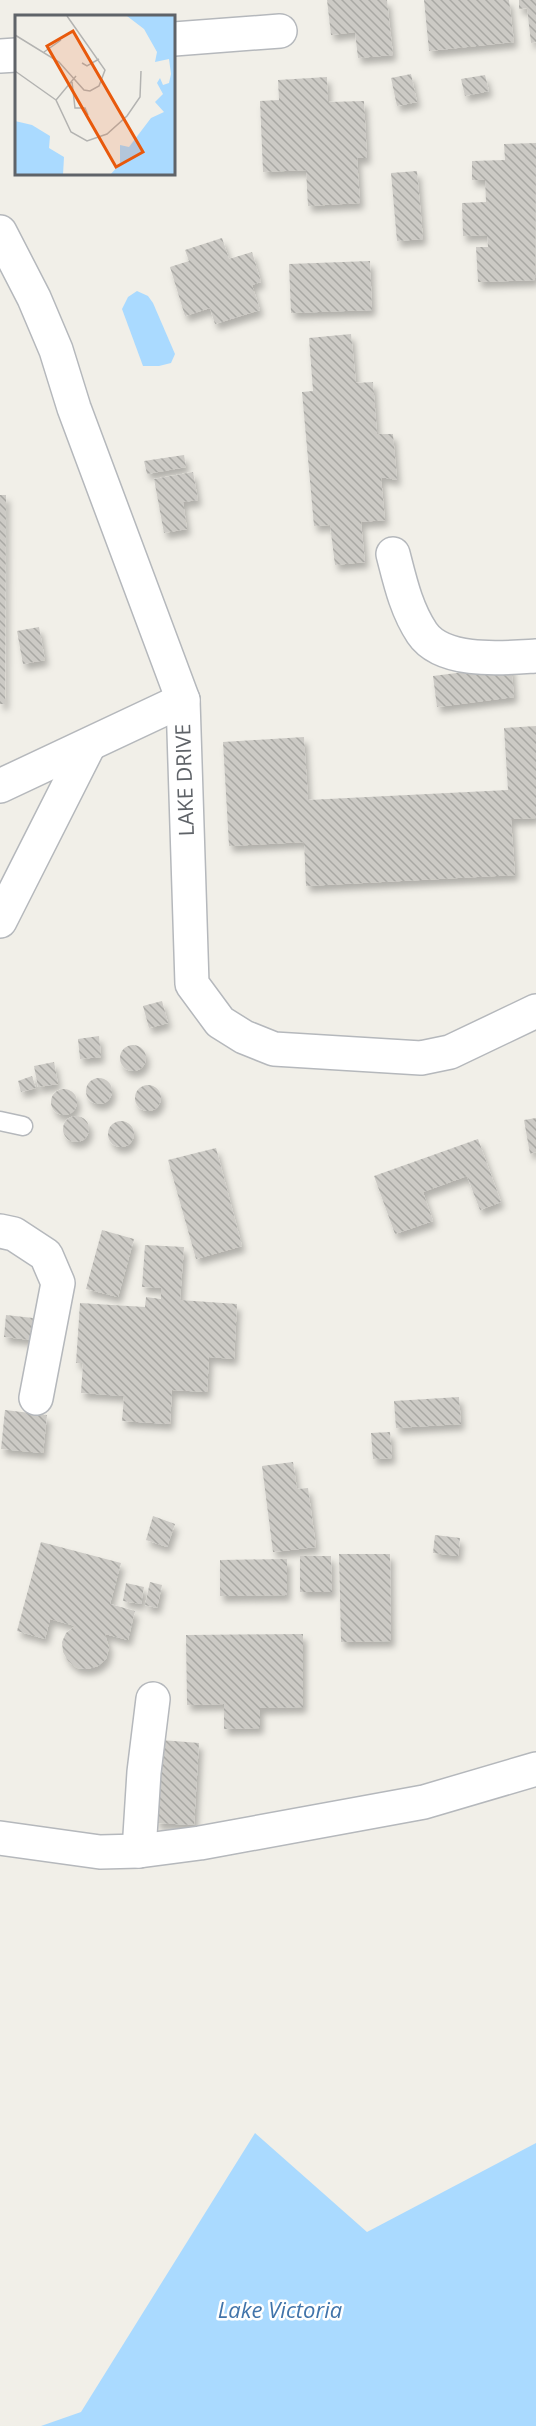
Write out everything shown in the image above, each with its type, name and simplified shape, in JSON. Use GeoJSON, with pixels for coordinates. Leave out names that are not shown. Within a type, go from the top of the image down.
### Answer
{"type":"FeatureCollection","features":[{"type":"Feature","properties":{"kind":"street"},"geometry":{"type":"LineString","coordinates":[[176,39],[280,31]]}},
{"type":"Feature","properties":{"kind":"street"},"geometry":{"type":"LineString","coordinates":[[0,57],[15,55]]}},
{"type":"Feature","properties":{"kind":"street","name":"LAKE DRIVE"},"geometry":{"type":"LineString","coordinates":[[0,232],[34,298],[56,350],[74,408],[183,700],[192,984],[220,1022],[244,1037],[274,1049],[421,1058],[450,1052],[536,1011]]}},
{"type":"Feature","properties":{"kind":"street"},"geometry":{"type":"LineString","coordinates":[[393,554],[410,611],[423,635],[442,650],[490,658],[536,656]]}},
{"type":"Feature","properties":{"kind":"street"},"geometry":{"type":"LineString","coordinates":[[0,786],[90,746],[183,700]]}},
{"type":"Feature","properties":{"kind":"street"},"geometry":{"type":"LineString","coordinates":[[0,921],[90,746]]}},
{"type":"Feature","properties":{"kind":"street"},"geometry":{"type":"LineString","coordinates":[[0,1231],[14,1234],[46,1255],[58,1282],[36,1398]]}},
{"type":"Feature","properties":{"kind":"street"},"geometry":{"type":"LineString","coordinates":[[139,1851],[144,1772],[153,1699]]}},
{"type":"Feature","properties":{"kind":"street"},"geometry":{"type":"LineString","coordinates":[[0,1839],[100,1852],[139,1851],[200,1843],[424,1802],[536,1769]]}},
{"type":"Feature","properties":{"kind":"lane"},"geometry":{"type":"LineString","coordinates":[[0,1121],[23,1126]]}},
{"type":"Feature","properties":{"kind":"water"},"geometry":{"type":"Polygon","coordinates":[[[137,291],[148,296],[153,303],[175,354],[171,363],[143,366],[122,309],[128,297],[137,291]]]}},
{"type":"Feature","properties":{"kind":"water","name":"Lake Victoria"},"geometry":{"type":"Polygon","coordinates":[[[255,2133],[367,2232],[536,2143],[536,2426],[41,2426],[81,2412],[255,2133]]]}},
{"type":"Feature","properties":{"kind":"building"},"geometry":{"type":"Polygon","coordinates":[[[327,0],[387,0],[393,55],[358,58],[355,32],[331,35],[327,0]]]}},
{"type":"Feature","properties":{"kind":"building"},"geometry":{"type":"Polygon","coordinates":[[[424,0],[509,0],[514,42],[429,51],[424,0]]]}},
{"type":"Feature","properties":{"kind":"building"},"geometry":{"type":"Polygon","coordinates":[[[519,0],[536,0],[536,42],[531,43],[527,8],[519,9],[519,0]]]}},
{"type":"Feature","properties":{"kind":"building"},"geometry":{"type":"Polygon","coordinates":[[[411,74],[417,102],[397,106],[391,78],[411,74]]]}},
{"type":"Feature","properties":{"kind":"building"},"geometry":{"type":"Polygon","coordinates":[[[485,75],[489,91],[465,96],[461,79],[485,75]]]}},
{"type":"Feature","properties":{"kind":"building"},"geometry":{"type":"Polygon","coordinates":[[[327,77],[328,102],[364,101],[367,158],[357,158],[360,203],[308,206],[306,170],[263,172],[260,101],[279,100],[278,80],[327,77]]]}},
{"type":"Feature","properties":{"kind":"building"},"geometry":{"type":"Polygon","coordinates":[[[536,143],[535,280],[478,282],[476,247],[488,247],[487,235],[463,236],[462,203],[486,202],[485,180],[472,180],[472,161],[505,160],[504,144],[536,143]]]}},
{"type":"Feature","properties":{"kind":"building"},"geometry":{"type":"Polygon","coordinates":[[[417,171],[423,239],[397,241],[391,173],[417,171]]]}},
{"type":"Feature","properties":{"kind":"building"},"geometry":{"type":"Polygon","coordinates":[[[222,238],[229,259],[252,252],[261,282],[252,285],[260,310],[215,324],[210,308],[185,316],[170,267],[189,261],[185,250],[222,238]]]}},
{"type":"Feature","properties":{"kind":"building"},"geometry":{"type":"Polygon","coordinates":[[[370,261],[372,310],[291,313],[289,264],[370,261]]]}},
{"type":"Feature","properties":{"kind":"building"},"geometry":{"type":"Polygon","coordinates":[[[351,334],[356,383],[373,382],[377,434],[393,434],[397,480],[381,477],[385,520],[361,522],[365,562],[335,565],[330,525],[314,526],[302,392],[313,391],[309,338],[351,334]]]}},
{"type":"Feature","properties":{"kind":"building"},"geometry":{"type":"Polygon","coordinates":[[[184,455],[186,467],[147,474],[144,461],[184,455]]]}},
{"type":"Feature","properties":{"kind":"building"},"geometry":{"type":"Polygon","coordinates":[[[193,472],[198,500],[183,502],[187,529],[164,533],[154,479],[193,472]]]}},
{"type":"Feature","properties":{"kind":"building"},"geometry":{"type":"Polygon","coordinates":[[[0,495],[6,495],[5,704],[0,704],[0,495]]]}},
{"type":"Feature","properties":{"kind":"building"},"geometry":{"type":"Polygon","coordinates":[[[39,627],[45,660],[23,664],[17,631],[39,627]]]}},
{"type":"Feature","properties":{"kind":"building"},"geometry":{"type":"Polygon","coordinates":[[[511,666],[514,697],[437,707],[433,676],[511,666]]]}},
{"type":"Feature","properties":{"kind":"building"},"geometry":{"type":"Polygon","coordinates":[[[536,726],[536,818],[511,819],[515,875],[306,886],[304,842],[229,846],[223,742],[304,737],[308,800],[508,790],[504,728],[536,726]]]}},
{"type":"Feature","properties":{"kind":"building"},"geometry":{"type":"Polygon","coordinates":[[[162,1001],[168,1023],[149,1028],[143,1006],[162,1001]]]}},
{"type":"Feature","properties":{"kind":"building"},"geometry":{"type":"Polygon","coordinates":[[[99,1036],[101,1057],[80,1059],[78,1039],[99,1036]]]}},
{"type":"Feature","properties":{"kind":"building"},"geometry":{"type":"Polygon","coordinates":[[[133,1045],[142,1049],[146,1058],[142,1067],[133,1071],[124,1067],[120,1058],[124,1049],[133,1045]]]}},
{"type":"Feature","properties":{"kind":"building"},"geometry":{"type":"Polygon","coordinates":[[[54,1062],[58,1084],[38,1087],[34,1066],[54,1062]]]}},
{"type":"Feature","properties":{"kind":"building"},"geometry":{"type":"Polygon","coordinates":[[[32,1076],[36,1088],[21,1092],[18,1081],[32,1076]]]}},
{"type":"Feature","properties":{"kind":"building"},"geometry":{"type":"Polygon","coordinates":[[[99,1078],[108,1082],[112,1091],[108,1100],[99,1104],[90,1100],[86,1091],[90,1082],[99,1078]]]}},
{"type":"Feature","properties":{"kind":"building"},"geometry":{"type":"Polygon","coordinates":[[[148,1085],[157,1089],[161,1098],[157,1107],[148,1111],[139,1107],[135,1098],[139,1089],[148,1085]]]}},
{"type":"Feature","properties":{"kind":"building"},"geometry":{"type":"Polygon","coordinates":[[[64,1089],[73,1093],[77,1102],[73,1111],[64,1115],[55,1111],[51,1102],[55,1093],[64,1089]]]}},
{"type":"Feature","properties":{"kind":"building"},"geometry":{"type":"Polygon","coordinates":[[[76,1116],[85,1120],[89,1129],[85,1138],[76,1142],[67,1138],[63,1129],[67,1120],[76,1116]]]}},
{"type":"Feature","properties":{"kind":"building"},"geometry":{"type":"Polygon","coordinates":[[[536,1118],[536,1152],[530,1154],[524,1120],[536,1118]]]}},
{"type":"Feature","properties":{"kind":"building"},"geometry":{"type":"Polygon","coordinates":[[[121,1121],[130,1125],[134,1134],[130,1143],[121,1147],[112,1143],[108,1134],[112,1125],[121,1121]]]}},
{"type":"Feature","properties":{"kind":"building"},"geometry":{"type":"Polygon","coordinates":[[[478,1139],[501,1202],[480,1210],[467,1176],[423,1192],[433,1221],[395,1234],[374,1176],[478,1139]]]}},
{"type":"Feature","properties":{"kind":"building"},"geometry":{"type":"Polygon","coordinates":[[[216,1148],[242,1246],[196,1259],[168,1160],[216,1148]]]}},
{"type":"Feature","properties":{"kind":"building"},"geometry":{"type":"Polygon","coordinates":[[[102,1230],[134,1239],[118,1297],[86,1289],[102,1230]]]}},
{"type":"Feature","properties":{"kind":"building"},"geometry":{"type":"Polygon","coordinates":[[[145,1245],[184,1247],[180,1300],[237,1304],[234,1359],[209,1357],[207,1392],[172,1390],[170,1424],[122,1421],[124,1396],[81,1393],[83,1363],[76,1363],[80,1303],[145,1307],[146,1297],[161,1299],[161,1288],[142,1287],[145,1245]]]}},
{"type":"Feature","properties":{"kind":"building"},"geometry":{"type":"Polygon","coordinates":[[[6,1315],[33,1318],[31,1340],[4,1337],[6,1315]]]}},
{"type":"Feature","properties":{"kind":"building"},"geometry":{"type":"Polygon","coordinates":[[[459,1397],[461,1424],[396,1428],[394,1401],[459,1397]]]}},
{"type":"Feature","properties":{"kind":"building"},"geometry":{"type":"Polygon","coordinates":[[[5,1410],[47,1415],[43,1453],[1,1449],[5,1410]]]}},
{"type":"Feature","properties":{"kind":"building"},"geometry":{"type":"Polygon","coordinates":[[[390,1432],[392,1458],[373,1459],[371,1433],[390,1432]]]}},
{"type":"Feature","properties":{"kind":"building"},"geometry":{"type":"Polygon","coordinates":[[[293,1462],[297,1489],[308,1488],[316,1547],[273,1552],[262,1466],[293,1462]]]}},
{"type":"Feature","properties":{"kind":"building"},"geometry":{"type":"Polygon","coordinates":[[[153,1516],[175,1524],[167,1547],[146,1540],[153,1516]]]}},
{"type":"Feature","properties":{"kind":"building"},"geometry":{"type":"Polygon","coordinates":[[[435,1535],[460,1538],[458,1556],[433,1553],[435,1535]]]}},
{"type":"Feature","properties":{"kind":"building"},"geometry":{"type":"Polygon","coordinates":[[[41,1542],[121,1563],[110,1604],[135,1611],[128,1640],[105,1634],[109,1648],[106,1659],[98,1666],[88,1669],[77,1668],[68,1661],[63,1652],[62,1642],[66,1633],[75,1626],[50,1619],[45,1639],[17,1631],[41,1542]]]}},
{"type":"Feature","properties":{"kind":"building"},"geometry":{"type":"Polygon","coordinates":[[[339,1554],[390,1554],[391,1641],[341,1642],[339,1554]]]}},
{"type":"Feature","properties":{"kind":"building"},"geometry":{"type":"Polygon","coordinates":[[[300,1556],[331,1556],[332,1592],[300,1592],[300,1556]]]}},
{"type":"Feature","properties":{"kind":"building"},"geometry":{"type":"Polygon","coordinates":[[[287,1559],[287,1595],[220,1596],[220,1560],[287,1559]]]}},
{"type":"Feature","properties":{"kind":"building"},"geometry":{"type":"Polygon","coordinates":[[[150,1582],[162,1585],[157,1608],[145,1605],[150,1582]]]}},
{"type":"Feature","properties":{"kind":"building"},"geometry":{"type":"Polygon","coordinates":[[[126,1583],[144,1587],[141,1604],[123,1601],[126,1583]]]}},
{"type":"Feature","properties":{"kind":"building"},"geometry":{"type":"Polygon","coordinates":[[[303,1634],[303,1707],[260,1708],[260,1728],[224,1729],[224,1704],[187,1705],[186,1635],[303,1634]]]}},
{"type":"Feature","properties":{"kind":"building"},"geometry":{"type":"Polygon","coordinates":[[[161,1740],[199,1743],[194,1825],[156,1823],[161,1740]]]}}]}
